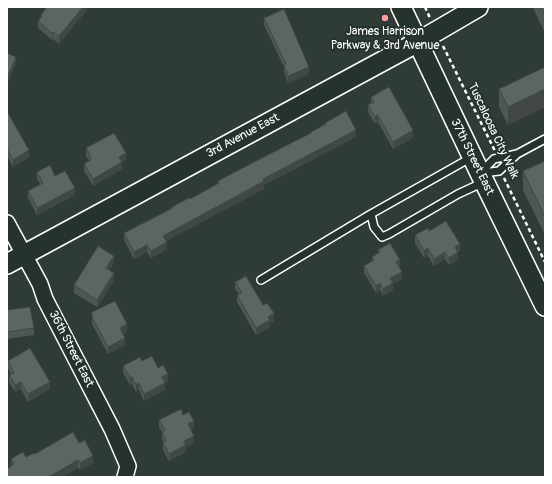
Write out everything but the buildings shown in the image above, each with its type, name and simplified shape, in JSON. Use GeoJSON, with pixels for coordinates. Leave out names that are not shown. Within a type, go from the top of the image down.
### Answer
{"type":"FeatureCollection","features":[{"type":"Feature","properties":{"kind":"street","name":"37th Street East"},"geometry":{"type":"LineString","coordinates":[[401,7],[545,306]]}},
{"type":"Feature","properties":{"kind":"street","name":"3rd Avenue East"},"geometry":{"type":"LineString","coordinates":[[7,264],[418,42],[478,7]]}},
{"type":"Feature","properties":{"kind":"street","name":"36th Street East"},"geometry":{"type":"LineString","coordinates":[[7,223],[40,284],[45,299],[112,428],[128,466],[125,477]]}},
{"type":"Feature","properties":{"kind":"lane"},"geometry":{"type":"LineString","coordinates":[[371,214],[374,227],[382,237],[458,194],[479,171],[494,159],[517,154],[545,139]]}},
{"type":"Feature","properties":{"kind":"lane"},"geometry":{"type":"LineString","coordinates":[[261,280],[371,214],[479,171],[499,171],[517,154]]}},
{"type":"Feature","properties":{"kind":"path","name":"Tuscaloosa City Walk"},"geometry":{"type":"LineString","coordinates":[[424,7],[498,158]]}},
{"type":"Feature","properties":{"kind":"path","name":"Tuscaloosa City Walk"},"geometry":{"type":"LineString","coordinates":[[501,170],[545,262]]}},
{"type":"Feature","properties":{"kind":"place","name":"James Harrison Parkway & 3rd Avenue"},"geometry":{"type":"Point","coordinates":[385,18]}}]}
